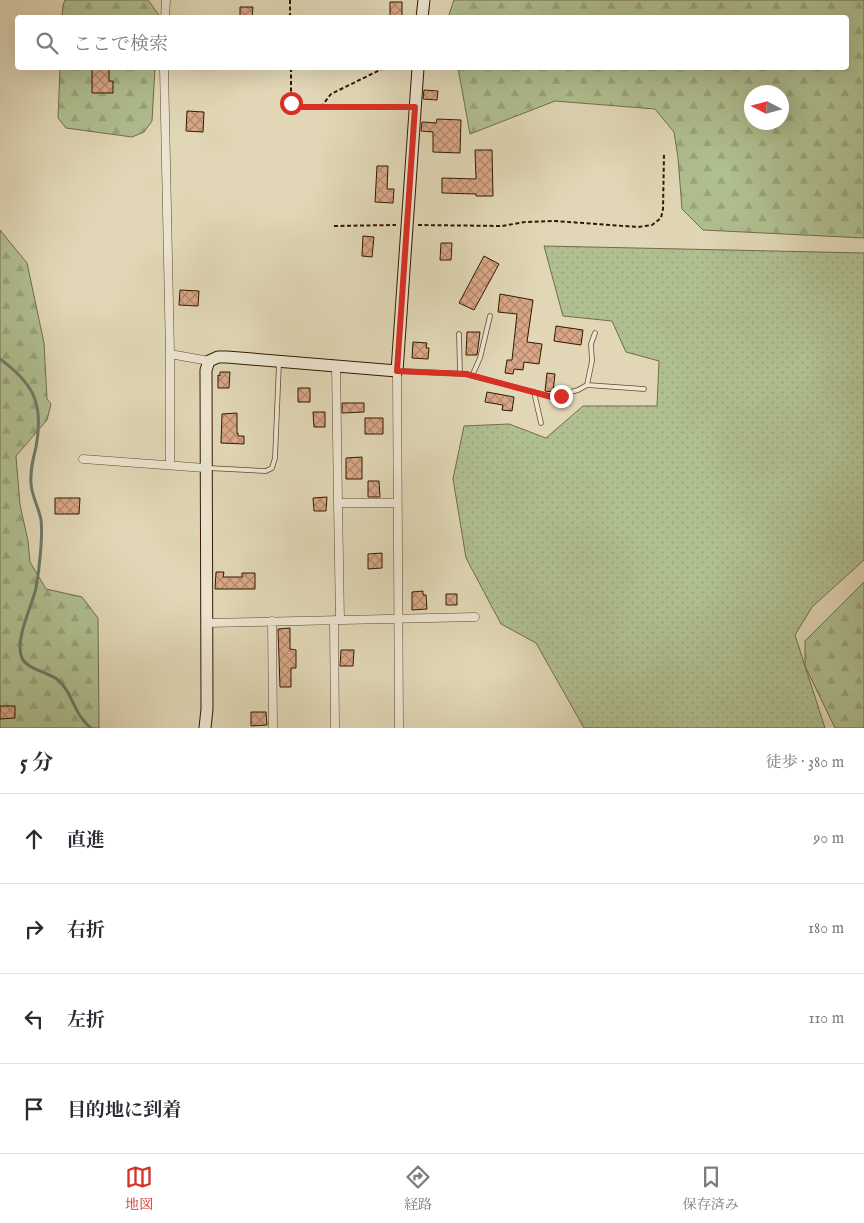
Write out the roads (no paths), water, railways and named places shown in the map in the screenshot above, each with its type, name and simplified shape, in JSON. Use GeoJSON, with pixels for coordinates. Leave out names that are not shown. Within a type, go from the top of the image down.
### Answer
{"type":"FeatureCollection","features":[{"type":"Feature","properties":{"kind":"street"},"geometry":{"type":"LineString","coordinates":[[165,15],[166,0]]}},
{"type":"Feature","properties":{"kind":"street"},"geometry":{"type":"LineString","coordinates":[[422,15],[424,0]]}},
{"type":"Feature","properties":{"kind":"street"},"geometry":{"type":"LineString","coordinates":[[164,70],[170,354],[170,465]]}},
{"type":"Feature","properties":{"kind":"street"},"geometry":{"type":"LineString","coordinates":[[399,728],[397,371],[418,70]]}},
{"type":"Feature","properties":{"kind":"street"},"geometry":{"type":"LineString","coordinates":[[170,354],[209,361],[218,357],[227,357],[397,371]]}},
{"type":"Feature","properties":{"kind":"street"},"geometry":{"type":"LineString","coordinates":[[205,728],[207,709],[206,370],[209,361]]}},
{"type":"Feature","properties":{"kind":"street"},"geometry":{"type":"LineString","coordinates":[[335,728],[338,503],[336,365]]}},
{"type":"Feature","properties":{"kind":"street"},"geometry":{"type":"LineString","coordinates":[[83,459],[205,468]]}},
{"type":"Feature","properties":{"kind":"street"},"geometry":{"type":"LineString","coordinates":[[338,503],[397,503]]}},
{"type":"Feature","properties":{"kind":"street"},"geometry":{"type":"LineString","coordinates":[[207,622],[475,617]]}},
{"type":"Feature","properties":{"kind":"street"},"geometry":{"type":"LineString","coordinates":[[272,621],[273,728]]}},
{"type":"Feature","properties":{"kind":"lane"},"geometry":{"type":"LineString","coordinates":[[472,376],[480,358],[490,316]]}},
{"type":"Feature","properties":{"kind":"lane"},"geometry":{"type":"LineString","coordinates":[[587,385],[592,360],[591,344],[595,333]]}},
{"type":"Feature","properties":{"kind":"lane"},"geometry":{"type":"LineString","coordinates":[[460,334],[460,374]]}},
{"type":"Feature","properties":{"kind":"lane"},"geometry":{"type":"LineString","coordinates":[[205,468],[266,471],[272,468],[275,458],[279,361]]}},
{"type":"Feature","properties":{"kind":"lane"},"geometry":{"type":"LineString","coordinates":[[397,371],[472,376],[552,397],[578,390],[587,385],[644,389]]}},
{"type":"Feature","properties":{"kind":"lane"},"geometry":{"type":"LineString","coordinates":[[534,392],[541,423]]}},
{"type":"Feature","properties":{"kind":"waterway"},"geometry":{"type":"LineString","coordinates":[[0,359],[12,368],[28,386],[34,396],[39,419],[31,479],[41,520],[40,554],[36,588],[24,623],[20,651],[22,658],[28,665],[57,679],[62,684],[80,716],[91,728]]}}]}
